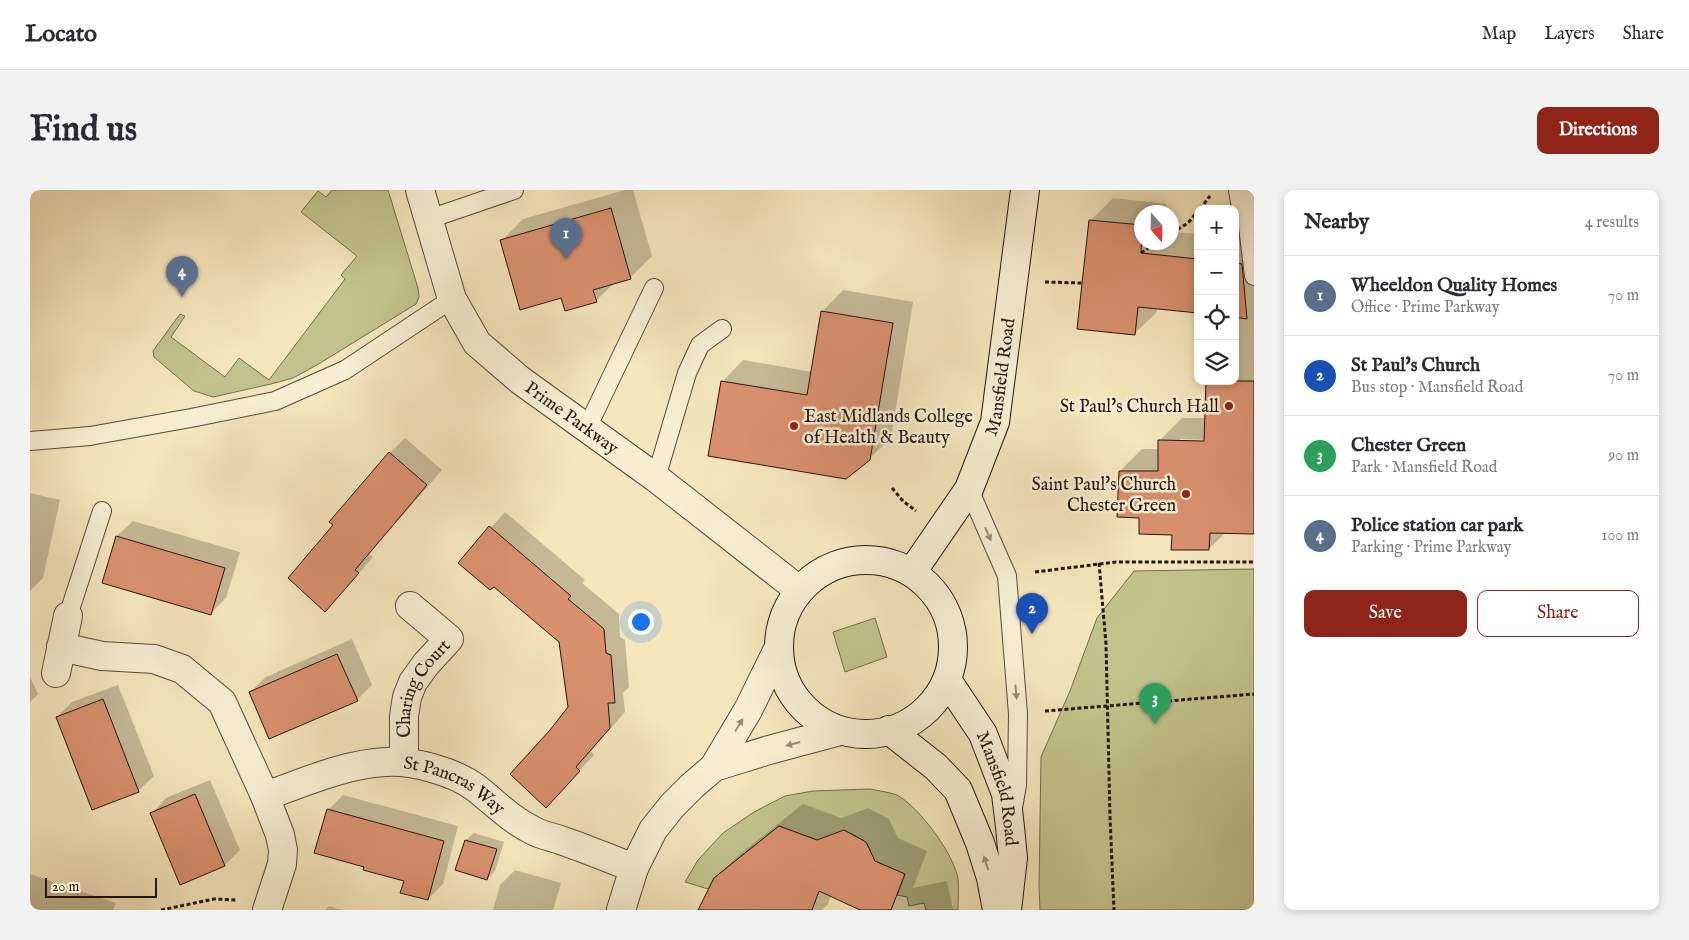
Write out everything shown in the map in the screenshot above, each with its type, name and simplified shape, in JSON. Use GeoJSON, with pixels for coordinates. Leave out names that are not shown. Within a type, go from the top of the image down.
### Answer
{"type":"FeatureCollection","features":[{"type":"Feature","properties":{"kind":"street","name":"Prime Parkway"},"geometry":{"type":"LineString","coordinates":[[420,190],[452,299],[477,344],[520,380],[656,478],[799,590]]}},
{"type":"Feature","properties":{"kind":"street","name":"Mansfield Road"},"geometry":{"type":"LineString","coordinates":[[912,572],[968,489],[995,422],[1025,190]]}},
{"type":"Feature","properties":{"kind":"street"},"geometry":{"type":"LineString","coordinates":[[621,910],[634,868],[653,830],[672,806],[714,767],[748,710],[778,649],[784,615],[799,590],[821,572],[842,563],[874,560],[912,572],[926,583],[940,599],[951,623],[954,653],[947,680],[926,712],[889,730],[866,732],[840,731],[714,767]]}},
{"type":"Feature","properties":{"kind":"street","name":"Charing Court"},"geometry":{"type":"LineString","coordinates":[[404,762],[404,716],[407,697],[413,682],[449,639],[410,606]]}},
{"type":"Feature","properties":{"kind":"street"},"geometry":{"type":"LineString","coordinates":[[56,673],[68,616]]}},
{"type":"Feature","properties":{"kind":"street"},"geometry":{"type":"LineString","coordinates":[[61,646],[102,656],[154,659],[182,670],[222,702],[265,796],[280,835],[283,850],[282,864],[268,906]]}},
{"type":"Feature","properties":{"kind":"street"},"geometry":{"type":"LineString","coordinates":[[778,649],[780,667],[798,704],[815,719],[840,731]]}},
{"type":"Feature","properties":{"kind":"street","name":"Mansfield Road"},"geometry":{"type":"LineString","coordinates":[[947,680],[983,734],[1006,794],[1012,858],[1007,910]]}},
{"type":"Feature","properties":{"kind":"street","name":"Mansfield Road"},"geometry":{"type":"LineString","coordinates":[[889,730],[936,767],[958,790],[980,843],[991,878],[997,910]]}},
{"type":"Feature","properties":{"kind":"street","name":"St Pancras Way"},"geometry":{"type":"LineString","coordinates":[[265,796],[360,765],[404,762],[461,779],[475,787],[515,821],[535,832],[634,868]]}},
{"type":"Feature","properties":{"kind":"lane"},"geometry":{"type":"LineString","coordinates":[[429,219],[514,190]]}},
{"type":"Feature","properties":{"kind":"lane"},"geometry":{"type":"LineString","coordinates":[[1244,196],[1254,276]]}},
{"type":"Feature","properties":{"kind":"lane"},"geometry":{"type":"LineString","coordinates":[[587,428],[654,288]]}},
{"type":"Feature","properties":{"kind":"lane"},"geometry":{"type":"LineString","coordinates":[[30,441],[90,436],[275,401],[345,370],[452,299]]}},
{"type":"Feature","properties":{"kind":"lane"},"geometry":{"type":"LineString","coordinates":[[656,478],[687,373],[700,345],[722,329]]}},
{"type":"Feature","properties":{"kind":"lane"},"geometry":{"type":"LineString","coordinates":[[968,489],[1007,576],[1018,714],[1017,785],[1010,827]]}},
{"type":"Feature","properties":{"kind":"lane"},"geometry":{"type":"LineString","coordinates":[[68,616],[102,510]]}},
{"type":"Feature","properties":{"kind":"path"},"geometry":{"type":"LineString","coordinates":[[1203,205],[1215,190]]}},
{"type":"Feature","properties":{"kind":"path"},"geometry":{"type":"LineString","coordinates":[[1179,228],[1194,215]]}},
{"type":"Feature","properties":{"kind":"path"},"geometry":{"type":"LineString","coordinates":[[1141,253],[1145,250]]}},
{"type":"Feature","properties":{"kind":"path"},"geometry":{"type":"LineString","coordinates":[[892,488],[903,501],[940,529]]}},
{"type":"Feature","properties":{"kind":"path"},"geometry":{"type":"LineString","coordinates":[[1007,576],[1099,563],[1254,562]]}},
{"type":"Feature","properties":{"kind":"path"},"geometry":{"type":"LineString","coordinates":[[1099,563],[1106,644],[1114,910]]}},
{"type":"Feature","properties":{"kind":"path"},"geometry":{"type":"LineString","coordinates":[[1018,714],[1254,694]]}},
{"type":"Feature","properties":{"kind":"path"},"geometry":{"type":"LineString","coordinates":[[161,910],[214,898],[268,906]]}},
{"type":"Feature","properties":{"kind":"green space"},"geometry":{"type":"Polygon","coordinates":[[[332,190],[388,190],[418,288],[419,297],[416,304],[293,378],[213,397],[194,391],[154,357],[153,351],[180,314],[185,316],[171,337],[225,377],[239,358],[269,380],[345,279],[341,275],[357,256],[301,212],[318,191],[326,197],[332,190]]]}},
{"type":"Feature","properties":{"kind":"green space"},"geometry":{"type":"Polygon","coordinates":[[[1254,569],[1254,910],[1040,910],[1041,757],[1070,691],[1097,618],[1134,571],[1254,569]]]}},
{"type":"Feature","properties":{"kind":"green space"},"geometry":{"type":"Polygon","coordinates":[[[875,618],[887,657],[845,672],[833,632],[875,618]]]}},
{"type":"Feature","properties":{"kind":"green space"},"geometry":{"type":"Polygon","coordinates":[[[870,789],[897,795],[906,801],[934,832],[950,857],[955,869],[958,879],[958,910],[926,910],[924,903],[909,906],[907,897],[897,895],[905,874],[870,859],[871,853],[867,844],[844,830],[825,843],[779,826],[714,878],[708,889],[685,882],[698,860],[723,833],[754,812],[785,796],[813,791],[870,789]]]}},
{"type":"Feature","properties":{"kind":"building"},"geometry":{"type":"Polygon","coordinates":[[[611,208],[631,279],[593,290],[597,302],[565,311],[561,298],[520,310],[500,240],[611,208]]]}},
{"type":"Feature","properties":{"kind":"building"},"geometry":{"type":"Polygon","coordinates":[[[1089,220],[1134,224],[1134,250],[1141,250],[1141,253],[1194,259],[1194,313],[1138,307],[1135,335],[1077,329],[1089,220]]]}},
{"type":"Feature","properties":{"kind":"building"},"geometry":{"type":"Polygon","coordinates":[[[1239,264],[1242,264],[1247,319],[1239,318],[1239,264]]]}},
{"type":"Feature","properties":{"kind":"building","name":"East Midlands College of Health & Beauty"},"geometry":{"type":"Polygon","coordinates":[[[821,311],[893,323],[870,460],[846,479],[708,456],[721,381],[807,395],[821,311]]]}},
{"type":"Feature","properties":{"kind":"building","name":"Saint Paul's Church Chester Green"},"geometry":{"type":"Polygon","coordinates":[[[1239,381],[1254,381],[1254,534],[1210,533],[1209,550],[1171,550],[1172,535],[1139,534],[1139,518],[1117,517],[1119,471],[1158,471],[1158,440],[1204,441],[1206,385],[1239,385],[1239,381]]]}},
{"type":"Feature","properties":{"kind":"building"},"geometry":{"type":"Polygon","coordinates":[[[389,452],[427,485],[355,570],[359,573],[325,612],[288,578],[333,525],[329,522],[389,452]]]}},
{"type":"Feature","properties":{"kind":"building"},"geometry":{"type":"Polygon","coordinates":[[[489,526],[571,596],[568,599],[604,629],[606,653],[611,655],[615,703],[608,703],[610,728],[576,767],[580,771],[546,808],[510,774],[568,707],[559,642],[494,587],[490,590],[458,563],[489,526]]]}},
{"type":"Feature","properties":{"kind":"building"},"geometry":{"type":"Polygon","coordinates":[[[116,536],[225,568],[211,615],[102,583],[116,536]]]}},
{"type":"Feature","properties":{"kind":"building"},"geometry":{"type":"Polygon","coordinates":[[[337,654],[358,701],[269,739],[249,692],[337,654]]]}},
{"type":"Feature","properties":{"kind":"building"},"geometry":{"type":"Polygon","coordinates":[[[103,699],[139,792],[92,810],[56,717],[103,699]]]}},
{"type":"Feature","properties":{"kind":"building"},"geometry":{"type":"Polygon","coordinates":[[[195,794],[225,866],[180,885],[150,813],[195,794]]]}},
{"type":"Feature","properties":{"kind":"building"},"geometry":{"type":"Polygon","coordinates":[[[327,809],[444,841],[428,900],[400,893],[404,881],[363,870],[364,867],[314,853],[327,809]]]}},
{"type":"Feature","properties":{"kind":"building"},"geometry":{"type":"Polygon","coordinates":[[[779,826],[817,840],[844,830],[866,842],[875,861],[905,874],[891,910],[860,910],[819,891],[812,910],[698,910],[714,878],[779,826]]]}},
{"type":"Feature","properties":{"kind":"building"},"geometry":{"type":"Polygon","coordinates":[[[465,840],[497,849],[487,880],[455,870],[465,840]]]}},
{"type":"Feature","properties":{"kind":"place","name":"Wheeldon Quality Homes"},"geometry":{"type":"Point","coordinates":[566,259]}},
{"type":"Feature","properties":{"kind":"place","name":"Police station car park"},"geometry":{"type":"Point","coordinates":[182,297]}},
{"type":"Feature","properties":{"kind":"place","name":"St Paul's Church Hall"},"geometry":{"type":"Point","coordinates":[1229,406]}},
{"type":"Feature","properties":{"kind":"place","name":"East Midlands College of Health & Beauty"},"geometry":{"type":"Point","coordinates":[794,426]}},
{"type":"Feature","properties":{"kind":"place","name":"Saint Paul's Church Chester Green"},"geometry":{"type":"Point","coordinates":[1186,494]}},
{"type":"Feature","properties":{"kind":"place","name":"St Paul's Church"},"geometry":{"type":"Point","coordinates":[1032,634]}},
{"type":"Feature","properties":{"kind":"place","name":"Chester Green"},"geometry":{"type":"Point","coordinates":[1155,724]}}]}
